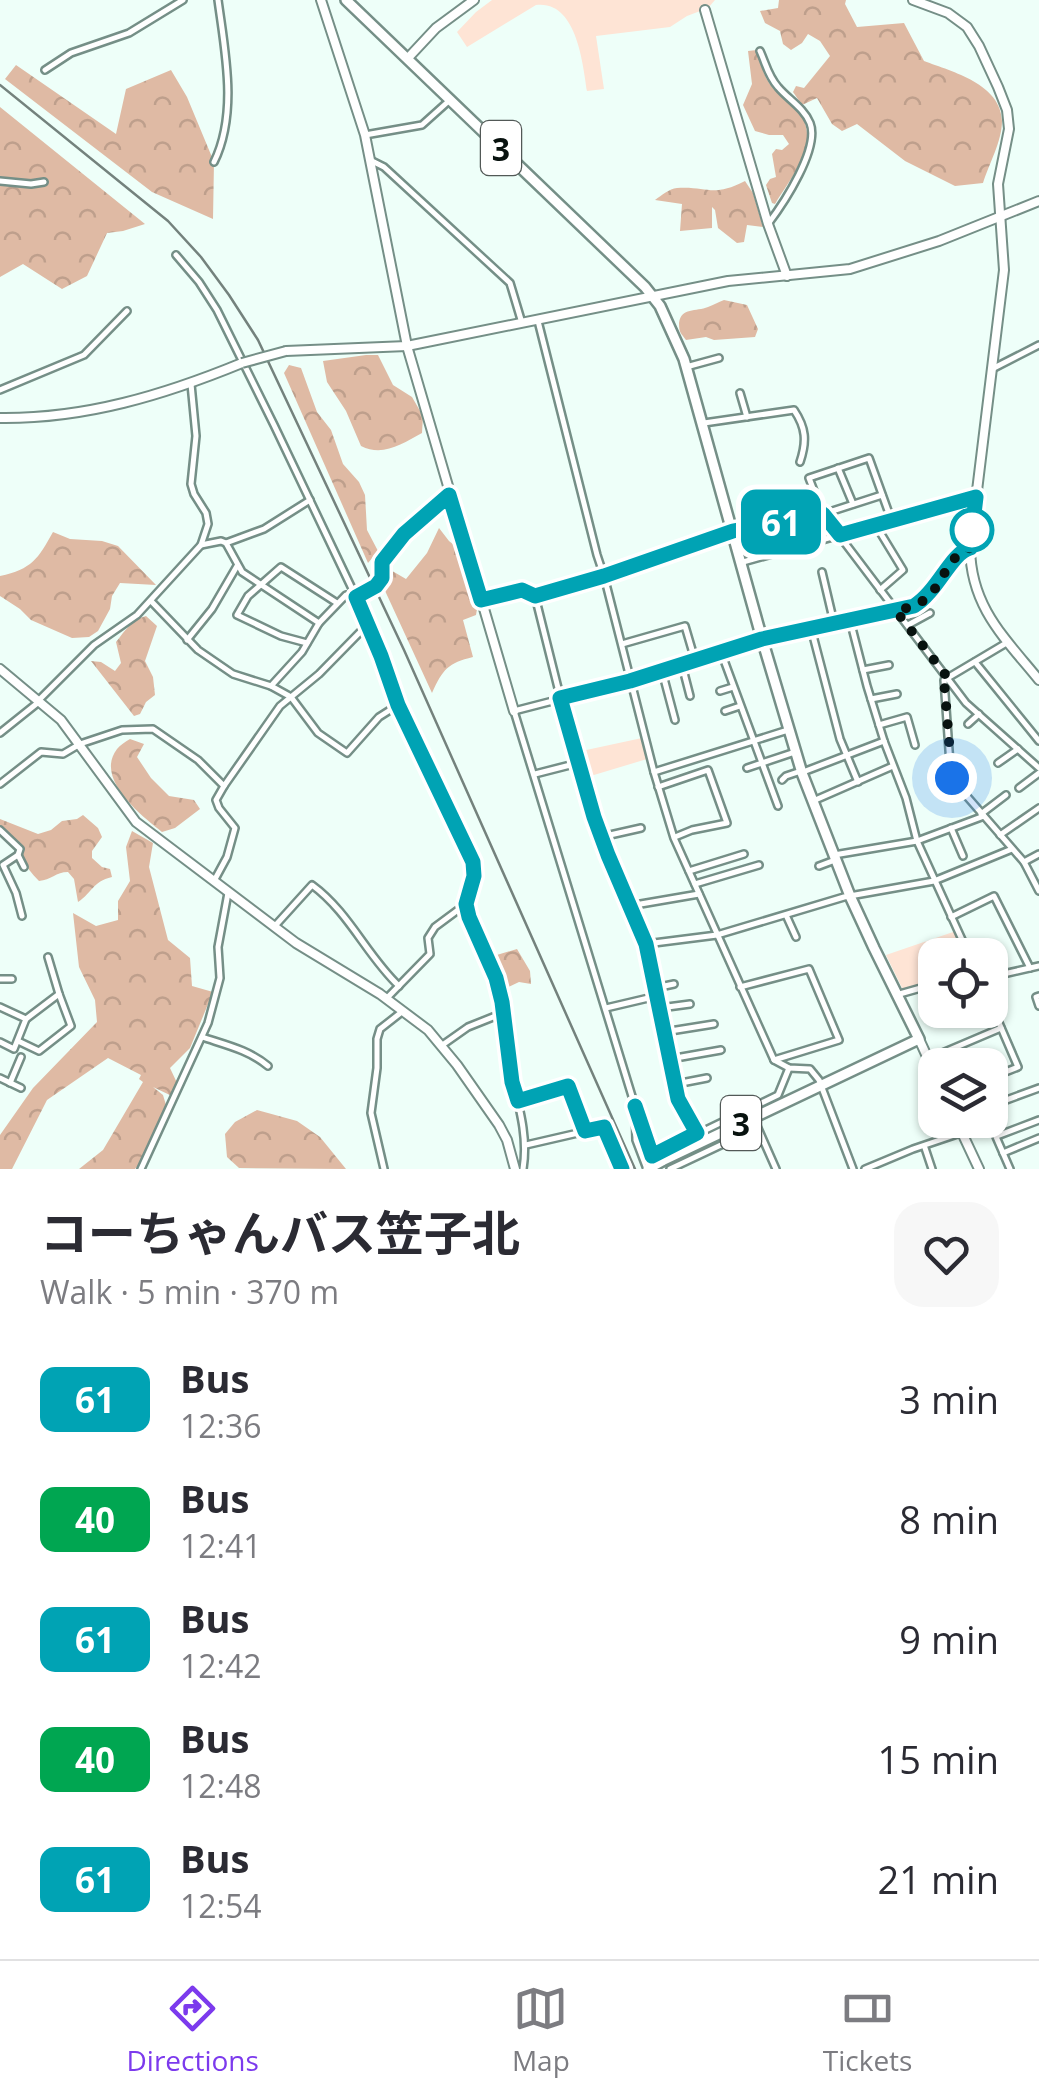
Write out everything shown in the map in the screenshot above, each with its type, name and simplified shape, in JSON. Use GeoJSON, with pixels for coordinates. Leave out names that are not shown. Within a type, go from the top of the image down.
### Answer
{"type":"FeatureCollection","features":[{"type":"Feature","properties":{"kind":"main road","name":"3"},"geometry":{"type":"LineString","coordinates":[[346,0],[654,298],[674,333],[801,772],[850,896],[919,1038],[663,1167],[647,1169]]}},
{"type":"Feature","properties":{"kind":"street"},"geometry":{"type":"LineString","coordinates":[[45,70],[71,53],[129,32],[183,0]]}},
{"type":"Feature","properties":{"kind":"street"},"geometry":{"type":"LineString","coordinates":[[214,162],[224,135],[227,90],[218,0]]}},
{"type":"Feature","properties":{"kind":"street"},"geometry":{"type":"LineString","coordinates":[[321,0],[365,135],[407,346],[449,495],[652,1156],[663,1167],[694,1157],[757,1126],[776,1169]]}},
{"type":"Feature","properties":{"kind":"street"},"geometry":{"type":"LineString","coordinates":[[408,58],[436,28],[474,0]]}},
{"type":"Feature","properties":{"kind":"street"},"geometry":{"type":"LineString","coordinates":[[913,0],[948,13],[967,27],[1007,110],[1009,129],[998,184],[1004,270],[970,569],[984,607],[1039,680]]}},
{"type":"Feature","properties":{"kind":"street"},"geometry":{"type":"LineString","coordinates":[[705,10],[787,276]]}},
{"type":"Feature","properties":{"kind":"street"},"geometry":{"type":"LineString","coordinates":[[760,52],[771,79],[810,121],[812,132],[810,152],[768,224]]}},
{"type":"Feature","properties":{"kind":"street"},"geometry":{"type":"LineString","coordinates":[[365,135],[422,125],[451,99]]}},
{"type":"Feature","properties":{"kind":"street"},"geometry":{"type":"LineString","coordinates":[[370,160],[384,166],[510,283],[522,324]]}},
{"type":"Feature","properties":{"kind":"street"},"geometry":{"type":"LineString","coordinates":[[0,181],[44,182]]}},
{"type":"Feature","properties":{"kind":"street"},"geometry":{"type":"LineString","coordinates":[[0,418],[66,416],[191,384],[242,363],[286,351],[407,346],[728,282],[860,267],[1039,202]]}},
{"type":"Feature","properties":{"kind":"street"},"geometry":{"type":"LineString","coordinates":[[176,255],[217,310],[310,500],[368,624],[398,705],[473,862],[474,876],[466,904],[496,978],[526,1144],[523,1169]]}},
{"type":"Feature","properties":{"kind":"street"},"geometry":{"type":"LineString","coordinates":[[0,390],[84,355],[126,311]]}},
{"type":"Feature","properties":{"kind":"street"},"geometry":{"type":"LineString","coordinates":[[538,321],[596,555],[674,838],[774,1060],[789,1068],[810,1070],[821,1086],[853,1169]]}},
{"type":"Feature","properties":{"kind":"street"},"geometry":{"type":"LineString","coordinates":[[992,369],[1039,345]]}},
{"type":"Feature","properties":{"kind":"street"},"geometry":{"type":"LineString","coordinates":[[686,367],[719,358]]}},
{"type":"Feature","properties":{"kind":"street"},"geometry":{"type":"LineString","coordinates":[[0,734],[94,645],[136,615],[201,545],[208,524],[192,484],[196,436],[191,384]]}},
{"type":"Feature","properties":{"kind":"street"},"geometry":{"type":"LineString","coordinates":[[740,393],[747,417]]}},
{"type":"Feature","properties":{"kind":"street"},"geometry":{"type":"LineString","coordinates":[[702,424],[794,410],[803,423],[806,443],[800,462]]}},
{"type":"Feature","properties":{"kind":"street"},"geometry":{"type":"LineString","coordinates":[[891,520],[869,458],[809,478],[823,514],[966,703],[1039,771],[1019,788]]}},
{"type":"Feature","properties":{"kind":"street"},"geometry":{"type":"LineString","coordinates":[[838,468],[853,504]]}},
{"type":"Feature","properties":{"kind":"street"},"geometry":{"type":"LineString","coordinates":[[271,686],[308,644],[337,602],[346,594],[356,597],[376,586],[382,578],[382,562],[404,534],[449,495]]}},
{"type":"Feature","properties":{"kind":"street"},"geometry":{"type":"LineString","coordinates":[[481,600],[522,590],[535,596],[733,531],[823,514],[882,495]]}},
{"type":"Feature","properties":{"kind":"street"},"geometry":{"type":"LineString","coordinates":[[741,563],[976,497]]}},
{"type":"Feature","properties":{"kind":"street"},"geometry":{"type":"LineString","coordinates":[[201,545],[226,542],[264,528],[310,500]]}},
{"type":"Feature","properties":{"kind":"street"},"geometry":{"type":"LineString","coordinates":[[875,524],[903,570],[880,590]]}},
{"type":"Feature","properties":{"kind":"street"},"geometry":{"type":"LineString","coordinates":[[226,542],[238,566],[319,623]]}},
{"type":"Feature","properties":{"kind":"street"},"geometry":{"type":"LineString","coordinates":[[514,711],[630,681],[762,639],[914,606],[926,599],[958,554],[970,548]]}},
{"type":"Feature","properties":{"kind":"street"},"geometry":{"type":"LineString","coordinates":[[187,640],[238,566]]}},
{"type":"Feature","properties":{"kind":"street"},"geometry":{"type":"LineString","coordinates":[[308,644],[237,615],[248,596],[281,567],[337,602]]}},
{"type":"Feature","properties":{"kind":"street"},"geometry":{"type":"LineString","coordinates":[[822,572],[834,623]]}},
{"type":"Feature","properties":{"kind":"street"},"geometry":{"type":"LineString","coordinates":[[535,596],[601,837],[646,944],[678,1099],[697,1133]]}},
{"type":"Feature","properties":{"kind":"street"},"geometry":{"type":"LineString","coordinates":[[150,601],[187,640],[222,668],[291,697],[318,733],[347,754],[379,717],[398,705]]}},
{"type":"Feature","properties":{"kind":"street"},"geometry":{"type":"LineString","coordinates":[[908,625],[930,613]]}},
{"type":"Feature","properties":{"kind":"street"},"geometry":{"type":"LineString","coordinates":[[850,620],[917,841],[961,938]]}},
{"type":"Feature","properties":{"kind":"street"},"geometry":{"type":"LineString","coordinates":[[214,881],[235,828],[218,808],[216,800],[224,786],[280,706],[319,674],[368,624]]}},
{"type":"Feature","properties":{"kind":"street"},"geometry":{"type":"LineString","coordinates":[[621,645],[685,626],[695,660]]}},
{"type":"Feature","properties":{"kind":"street"},"geometry":{"type":"LineString","coordinates":[[811,628],[840,740],[858,782]]}},
{"type":"Feature","properties":{"kind":"street"},"geometry":{"type":"LineString","coordinates":[[1008,642],[944,680],[952,778],[1024,862],[1039,891]]}},
{"type":"Feature","properties":{"kind":"street"},"geometry":{"type":"LineString","coordinates":[[721,652],[778,806]]}},
{"type":"Feature","properties":{"kind":"street"},"geometry":{"type":"LineString","coordinates":[[975,662],[1039,741]]}},
{"type":"Feature","properties":{"kind":"street"},"geometry":{"type":"LineString","coordinates":[[682,664],[690,696]]}},
{"type":"Feature","properties":{"kind":"street"},"geometry":{"type":"LineString","coordinates":[[863,670],[889,664]]}},
{"type":"Feature","properties":{"kind":"street"},"geometry":{"type":"LineString","coordinates":[[0,669],[61,720],[136,822],[320,960],[417,1020],[482,1097],[508,1140],[512,1165]]}},
{"type":"Feature","properties":{"kind":"street"},"geometry":{"type":"LineString","coordinates":[[662,671],[675,720]]}},
{"type":"Feature","properties":{"kind":"street"},"geometry":{"type":"LineString","coordinates":[[720,691],[733,687]]}},
{"type":"Feature","properties":{"kind":"street"},"geometry":{"type":"LineString","coordinates":[[871,698],[896,694]]}},
{"type":"Feature","properties":{"kind":"street"},"geometry":{"type":"LineString","coordinates":[[725,711],[740,706]]}},
{"type":"Feature","properties":{"kind":"street"},"geometry":{"type":"LineString","coordinates":[[968,724],[979,714]]}},
{"type":"Feature","properties":{"kind":"street"},"geometry":{"type":"LineString","coordinates":[[879,725],[908,717],[915,745]]}},
{"type":"Feature","properties":{"kind":"street"},"geometry":{"type":"LineString","coordinates":[[0,784],[40,752],[63,754],[122,730],[153,729],[198,760],[224,786]]}},
{"type":"Feature","properties":{"kind":"street"},"geometry":{"type":"LineString","coordinates":[[654,772],[788,730]]}},
{"type":"Feature","properties":{"kind":"street"},"geometry":{"type":"LineString","coordinates":[[782,780],[884,741]]}},
{"type":"Feature","properties":{"kind":"street"},"geometry":{"type":"LineString","coordinates":[[998,763],[1018,749]]}},
{"type":"Feature","properties":{"kind":"street"},"geometry":{"type":"LineString","coordinates":[[747,768],[795,752]]}},
{"type":"Feature","properties":{"kind":"street"},"geometry":{"type":"LineString","coordinates":[[535,774],[578,763]]}},
{"type":"Feature","properties":{"kind":"street"},"geometry":{"type":"LineString","coordinates":[[813,800],[894,766]]}},
{"type":"Feature","properties":{"kind":"street"},"geometry":{"type":"LineString","coordinates":[[658,787],[708,770],[727,823],[674,838]]}},
{"type":"Feature","properties":{"kind":"street"},"geometry":{"type":"LineString","coordinates":[[819,866],[835,857],[917,841],[982,815],[1006,795]]}},
{"type":"Feature","properties":{"kind":"street"},"geometry":{"type":"LineString","coordinates":[[1000,835],[1039,808]]}},
{"type":"Feature","properties":{"kind":"street"},"geometry":{"type":"LineString","coordinates":[[601,837],[641,828]]}},
{"type":"Feature","properties":{"kind":"street"},"geometry":{"type":"LineString","coordinates":[[951,828],[962,856]]}},
{"type":"Feature","properties":{"kind":"street"},"geometry":{"type":"LineString","coordinates":[[0,830],[20,849],[3,865],[22,916]]}},
{"type":"Feature","properties":{"kind":"street"},"geometry":{"type":"LineString","coordinates":[[646,944],[717,935],[850,896],[934,881],[1012,849]]}},
{"type":"Feature","properties":{"kind":"street"},"geometry":{"type":"LineString","coordinates":[[689,870],[744,854]]}},
{"type":"Feature","properties":{"kind":"street"},"geometry":{"type":"LineString","coordinates":[[1024,862],[1039,854]]}},
{"type":"Feature","properties":{"kind":"street"},"geometry":{"type":"LineString","coordinates":[[18,855],[24,868]]}},
{"type":"Feature","properties":{"kind":"street"},"geometry":{"type":"LineString","coordinates":[[695,884],[759,865]]}},
{"type":"Feature","properties":{"kind":"street"},"geometry":{"type":"LineString","coordinates":[[274,926],[312,886],[334,904],[400,986]]}},
{"type":"Feature","properties":{"kind":"street"},"geometry":{"type":"LineString","coordinates":[[141,1169],[202,1037],[220,978],[218,947],[228,893]]}},
{"type":"Feature","properties":{"kind":"street"},"geometry":{"type":"LineString","coordinates":[[628,906],[699,894]]}},
{"type":"Feature","properties":{"kind":"street"},"geometry":{"type":"LineString","coordinates":[[951,917],[994,896],[1030,968]]}},
{"type":"Feature","properties":{"kind":"street"},"geometry":{"type":"LineString","coordinates":[[386,999],[430,954],[428,938],[435,927],[466,904]]}},
{"type":"Feature","properties":{"kind":"street"},"geometry":{"type":"LineString","coordinates":[[786,916],[796,938]]}},
{"type":"Feature","properties":{"kind":"street"},"geometry":{"type":"LineString","coordinates":[[18,1041],[39,1051],[71,1026],[48,958]]}},
{"type":"Feature","properties":{"kind":"street"},"geometry":{"type":"LineString","coordinates":[[1008,973],[1039,966]]}},
{"type":"Feature","properties":{"kind":"street"},"geometry":{"type":"LineString","coordinates":[[740,987],[809,969],[839,1040],[774,1060]]}},
{"type":"Feature","properties":{"kind":"street"},"geometry":{"type":"LineString","coordinates":[[0,979],[12,979]]}},
{"type":"Feature","properties":{"kind":"street"},"geometry":{"type":"LineString","coordinates":[[655,988],[674,984]]}},
{"type":"Feature","properties":{"kind":"street"},"geometry":{"type":"LineString","coordinates":[[896,995],[918,989]]}},
{"type":"Feature","properties":{"kind":"street"},"geometry":{"type":"LineString","coordinates":[[0,1042],[14,1049],[26,1019],[59,994]]}},
{"type":"Feature","properties":{"kind":"street"},"geometry":{"type":"LineString","coordinates":[[605,1008],[657,996]]}},
{"type":"Feature","properties":{"kind":"street"},"geometry":{"type":"LineString","coordinates":[[1039,996],[1039,1006]]}},
{"type":"Feature","properties":{"kind":"street"},"geometry":{"type":"LineString","coordinates":[[660,1008],[690,1004]]}},
{"type":"Feature","properties":{"kind":"street"},"geometry":{"type":"LineString","coordinates":[[0,1008],[26,1019]]}},
{"type":"Feature","properties":{"kind":"street"},"geometry":{"type":"LineString","coordinates":[[384,1169],[371,1104],[378,1039],[380,1028],[404,1011]]}},
{"type":"Feature","properties":{"kind":"street"},"geometry":{"type":"LineString","coordinates":[[441,1046],[468,1026],[503,1012]]}},
{"type":"Feature","properties":{"kind":"street"},"geometry":{"type":"LineString","coordinates":[[664,1032],[714,1024]]}},
{"type":"Feature","properties":{"kind":"street"},"geometry":{"type":"LineString","coordinates":[[954,1048],[1001,1028],[1018,1067],[1008,1071]]}},
{"type":"Feature","properties":{"kind":"street"},"geometry":{"type":"LineString","coordinates":[[202,1037],[243,1050],[268,1066]]}},
{"type":"Feature","properties":{"kind":"street"},"geometry":{"type":"LineString","coordinates":[[919,1038],[923,1048]]}},
{"type":"Feature","properties":{"kind":"street"},"geometry":{"type":"LineString","coordinates":[[670,1059],[721,1050]]}},
{"type":"Feature","properties":{"kind":"street"},"geometry":{"type":"LineString","coordinates":[[21,1088],[3,1081],[22,1057]]}},
{"type":"Feature","properties":{"kind":"street"},"geometry":{"type":"LineString","coordinates":[[652,1156],[778,1095],[789,1068]]}},
{"type":"Feature","properties":{"kind":"street"},"geometry":{"type":"LineString","coordinates":[[676,1084],[706,1078]]}},
{"type":"Feature","properties":{"kind":"street"},"geometry":{"type":"LineString","coordinates":[[518,1101],[568,1086],[585,1131]]}},
{"type":"Feature","properties":{"kind":"street"},"geometry":{"type":"LineString","coordinates":[[1008,1099],[1039,1088]]}},
{"type":"Feature","properties":{"kind":"street"},"geometry":{"type":"LineString","coordinates":[[635,1106],[636,1140],[647,1169]]}},
{"type":"Feature","properties":{"kind":"street"},"geometry":{"type":"LineString","coordinates":[[1008,1132],[1039,1120]]}},
{"type":"Feature","properties":{"kind":"street"},"geometry":{"type":"LineString","coordinates":[[526,1144],[604,1127],[622,1169]]}},
{"type":"Feature","properties":{"kind":"street"},"geometry":{"type":"LineString","coordinates":[[865,1169],[949,1138]]}},
{"type":"Feature","properties":{"kind":"street"},"geometry":{"type":"LineString","coordinates":[[964,1138],[979,1169]]}},
{"type":"Feature","properties":{"kind":"street"},"geometry":{"type":"LineString","coordinates":[[998,1138],[1010,1169]]}},
{"type":"Feature","properties":{"kind":"street"},"geometry":{"type":"LineString","coordinates":[[1004,1153],[1039,1138]]}},
{"type":"Feature","properties":{"kind":"street"},"geometry":{"type":"LineString","coordinates":[[925,1147],[932,1169]]}},
{"type":"Feature","properties":{"kind":"street"},"geometry":{"type":"LineString","coordinates":[[694,1157],[699,1169]]}},
{"type":"Feature","properties":{"kind":"shaded area"},"geometry":{"type":"Polygon","coordinates":[[[492,0],[715,0],[708,8],[670,27],[596,36],[604,89],[587,91],[575,36],[561,13],[550,6],[536,5],[467,47],[457,32],[492,0]]]}},
{"type":"Feature","properties":{"kind":"shaded area"},"geometry":{"type":"Polygon","coordinates":[[[642,738],[647,759],[584,778],[577,752],[642,738]]]}},
{"type":"Feature","properties":{"kind":"shaded area"},"geometry":{"type":"Polygon","coordinates":[[[956,931],[959,938],[936,938],[956,931]]]}},
{"type":"Feature","properties":{"kind":"shaded area"},"geometry":{"type":"Polygon","coordinates":[[[918,944],[918,986],[903,990],[886,955],[918,944]]]}},
{"type":"Feature","properties":{"kind":"green space"},"geometry":{"type":"Polygon","coordinates":[[[779,0],[846,0],[857,27],[904,23],[924,61],[985,89],[1000,108],[1002,121],[983,183],[955,186],[905,161],[857,124],[842,131],[832,124],[817,98],[802,105],[793,92],[796,86],[804,88],[830,56],[820,41],[808,34],[791,50],[783,44],[780,31],[765,23],[760,11],[778,8],[779,0]]]}},
{"type":"Feature","properties":{"kind":"green space"},"geometry":{"type":"Polygon","coordinates":[[[757,50],[770,84],[792,103],[806,129],[804,154],[775,204],[766,185],[776,177],[772,154],[789,144],[783,135],[755,131],[743,105],[752,84],[748,51],[757,50]]]}},
{"type":"Feature","properties":{"kind":"green space"},"geometry":{"type":"Polygon","coordinates":[[[16,65],[116,134],[126,89],[171,70],[187,97],[214,162],[213,219],[152,192],[5,79],[16,65]]]}},
{"type":"Feature","properties":{"kind":"green space"},"geometry":{"type":"Polygon","coordinates":[[[0,107],[145,224],[107,233],[87,276],[62,289],[23,264],[0,277],[0,107]]]}},
{"type":"Feature","properties":{"kind":"green space"},"geometry":{"type":"Polygon","coordinates":[[[745,181],[753,193],[763,227],[747,225],[744,242],[737,243],[718,228],[712,207],[712,228],[680,231],[682,204],[655,200],[674,189],[717,190],[745,181]]]}},
{"type":"Feature","properties":{"kind":"green space"},"geometry":{"type":"Polygon","coordinates":[[[724,300],[747,305],[758,329],[755,337],[686,340],[679,329],[683,314],[724,300]]]}},
{"type":"Feature","properties":{"kind":"green space"},"geometry":{"type":"Polygon","coordinates":[[[378,355],[393,385],[412,397],[423,416],[422,433],[385,450],[361,446],[346,411],[327,382],[323,361],[378,355]]]}},
{"type":"Feature","properties":{"kind":"green space"},"geometry":{"type":"Polygon","coordinates":[[[289,365],[301,368],[343,464],[365,495],[367,530],[378,551],[368,563],[284,373],[289,365]]]}},
{"type":"Feature","properties":{"kind":"green space"},"geometry":{"type":"Polygon","coordinates":[[[439,528],[465,554],[477,609],[476,615],[463,620],[473,657],[447,668],[432,693],[381,582],[382,565],[406,579],[427,553],[439,528]]]}},
{"type":"Feature","properties":{"kind":"green space"},"geometry":{"type":"Polygon","coordinates":[[[53,532],[70,539],[118,546],[156,585],[120,583],[98,631],[89,637],[72,638],[31,620],[0,596],[0,576],[33,562],[53,532]]]}},
{"type":"Feature","properties":{"kind":"green space"},"geometry":{"type":"Polygon","coordinates":[[[146,616],[157,626],[145,661],[153,677],[155,695],[134,716],[91,661],[115,671],[121,663],[116,642],[132,623],[146,616]]]}},
{"type":"Feature","properties":{"kind":"green space"},"geometry":{"type":"Polygon","coordinates":[[[130,739],[144,744],[137,757],[169,796],[194,800],[200,809],[175,828],[162,832],[133,807],[116,784],[112,761],[118,748],[130,739]]]}},
{"type":"Feature","properties":{"kind":"green space"},"geometry":{"type":"Polygon","coordinates":[[[83,815],[102,837],[92,851],[92,858],[110,869],[112,877],[96,884],[78,902],[74,879],[68,872],[39,881],[0,831],[0,819],[38,834],[83,815]]]}},
{"type":"Feature","properties":{"kind":"green space"},"geometry":{"type":"Polygon","coordinates":[[[132,831],[153,843],[149,867],[168,940],[190,958],[192,986],[213,992],[190,1048],[170,1068],[178,1085],[174,1097],[153,1087],[163,1095],[166,1105],[135,1169],[79,1169],[103,1150],[143,1082],[139,1079],[141,1075],[108,1058],[47,1100],[12,1169],[0,1169],[0,1135],[33,1088],[97,1022],[95,1000],[79,967],[73,913],[96,926],[118,920],[118,901],[130,881],[126,847],[132,831]]]}},
{"type":"Feature","properties":{"kind":"green space"},"geometry":{"type":"Polygon","coordinates":[[[517,949],[530,971],[531,984],[519,982],[504,989],[490,957],[517,949]]]}},
{"type":"Feature","properties":{"kind":"green space"},"geometry":{"type":"Polygon","coordinates":[[[257,1110],[297,1121],[320,1137],[346,1169],[239,1168],[227,1157],[225,1134],[235,1122],[257,1110]]]}},
{"type":"Feature","properties":{"kind":"railway"},"geometry":{"type":"LineString","coordinates":[[0,85],[168,221],[201,257],[258,340],[404,650],[635,1169]]}},
{"type":"Feature","properties":{"kind":"bus line","name":"61"},"geometry":{"type":"LineString","coordinates":[[622,1169],[604,1127],[585,1131],[568,1086],[518,1101],[496,978],[466,904],[474,876],[473,862],[398,705],[356,597],[376,586],[382,578],[382,562],[404,534],[449,495],[481,600],[522,590],[535,596],[739,529],[823,514],[840,535],[976,497],[970,548],[958,554],[926,599],[914,606],[762,639],[630,681],[560,698],[594,817],[646,944],[678,1099],[697,1133],[652,1156],[635,1106]]}},
{"type":"Feature","properties":{"kind":"route"},"geometry":{"type":"LineString","coordinates":[[952,778],[944,680],[948,678],[896,611],[926,599],[958,554],[970,548],[973,522],[972,530]]}}]}
